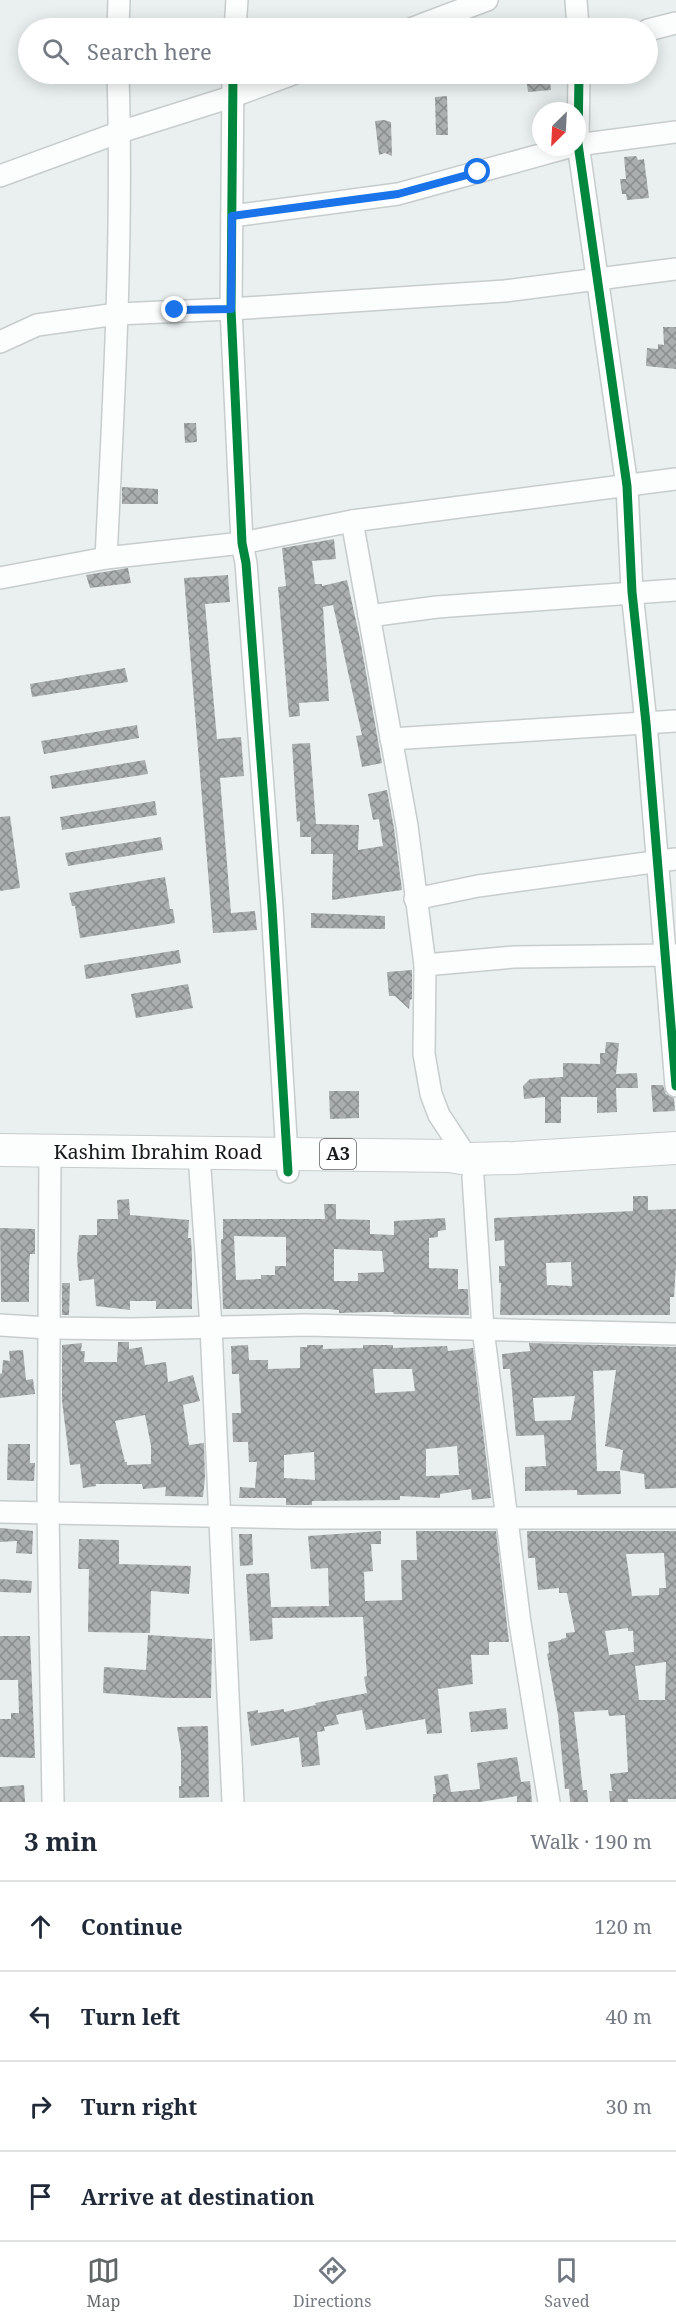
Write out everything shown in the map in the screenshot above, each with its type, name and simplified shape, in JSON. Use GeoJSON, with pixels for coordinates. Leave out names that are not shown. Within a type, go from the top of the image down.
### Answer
{"type":"FeatureCollection","features":[{"type":"Feature","properties":{"kind":"highway","name":"Kashim Ibrahim Road"},"geometry":{"type":"LineString","coordinates":[[471,1168],[568,1155],[676,1148]]}},
{"type":"Feature","properties":{"kind":"highway","name":"Kashim Ibrahim Road"},"geometry":{"type":"LineString","coordinates":[[0,1150],[50,1160],[200,1169],[288,1163]]}},
{"type":"Feature","properties":{"kind":"highway","name":"Kashim Ibrahim Road"},"geometry":{"type":"LineString","coordinates":[[0,1169],[50,1160],[288,1163],[321,1174],[471,1168],[676,1167]]}},
{"type":"Feature","properties":{"kind":"street"},"geometry":{"type":"LineString","coordinates":[[118,18],[119,0]]}},
{"type":"Feature","properties":{"kind":"street"},"geometry":{"type":"LineString","coordinates":[[236,18],[237,0]]}},
{"type":"Feature","properties":{"kind":"street"},"geometry":{"type":"LineString","coordinates":[[439,18],[487,0]]}},
{"type":"Feature","properties":{"kind":"street"},"geometry":{"type":"LineString","coordinates":[[576,0],[577,18]]}},
{"type":"Feature","properties":{"kind":"street"},"geometry":{"type":"LineString","coordinates":[[658,28],[676,23]]}},
{"type":"Feature","properties":{"kind":"street"},"geometry":{"type":"LineString","coordinates":[[106,558],[117,314],[120,132],[118,84]]}},
{"type":"Feature","properties":{"kind":"street"},"geometry":{"type":"LineString","coordinates":[[232,84],[231,309],[242,543],[246,563],[272,907],[288,1163]]}},
{"type":"Feature","properties":{"kind":"street"},"geometry":{"type":"LineString","coordinates":[[0,176],[120,132],[266,84]]}},
{"type":"Feature","properties":{"kind":"street"},"geometry":{"type":"LineString","coordinates":[[577,102],[578,84]]}},
{"type":"Feature","properties":{"kind":"street"},"geometry":{"type":"LineString","coordinates":[[586,144],[676,132]]}},
{"type":"Feature","properties":{"kind":"street"},"geometry":{"type":"LineString","coordinates":[[232,216],[398,194],[535,156]]}},
{"type":"Feature","properties":{"kind":"street"},"geometry":{"type":"LineString","coordinates":[[577,156],[599,279],[627,486],[632,592],[646,723],[666,860],[676,1086]]}},
{"type":"Feature","properties":{"kind":"street"},"geometry":{"type":"LineString","coordinates":[[0,342],[37,326],[117,314],[505,291],[676,270]]}},
{"type":"Feature","properties":{"kind":"street"},"geometry":{"type":"LineString","coordinates":[[0,579],[106,558],[242,543],[352,521],[676,479]]}},
{"type":"Feature","properties":{"kind":"street"},"geometry":{"type":"LineString","coordinates":[[352,521],[407,826],[425,965],[424,1054],[431,1094],[439,1115],[471,1168],[483,1329],[509,1518],[520,1623],[549,1802]]}},
{"type":"Feature","properties":{"kind":"street"},"geometry":{"type":"LineString","coordinates":[[369,616],[437,608],[676,590]]}},
{"type":"Feature","properties":{"kind":"street"},"geometry":{"type":"LineString","coordinates":[[391,740],[676,721]]}},
{"type":"Feature","properties":{"kind":"street"},"geometry":{"type":"LineString","coordinates":[[415,899],[478,885],[666,860]]}},
{"type":"Feature","properties":{"kind":"street"},"geometry":{"type":"LineString","coordinates":[[425,965],[514,957],[670,956]]}},
{"type":"Feature","properties":{"kind":"street"},"geometry":{"type":"LineString","coordinates":[[50,1160],[48,1512],[53,1802]]}},
{"type":"Feature","properties":{"kind":"street"},"geometry":{"type":"LineString","coordinates":[[200,1169],[211,1327],[233,1802]]}},
{"type":"Feature","properties":{"kind":"street"},"geometry":{"type":"LineString","coordinates":[[0,1325],[48,1328],[306,1324],[676,1334]]}},
{"type":"Feature","properties":{"kind":"street"},"geometry":{"type":"LineString","coordinates":[[0,1512],[219,1516],[676,1518]]}},
{"type":"Feature","properties":{"kind":"building"},"geometry":{"type":"Polygon","coordinates":[[[527,84],[550,84],[551,90],[528,92],[527,84]]]}},
{"type":"Feature","properties":{"kind":"building"},"geometry":{"type":"Polygon","coordinates":[[[447,96],[448,135],[436,135],[435,97],[447,96]]]}},
{"type":"Feature","properties":{"kind":"building"},"geometry":{"type":"Polygon","coordinates":[[[375,121],[391,122],[392,156],[385,153],[379,155],[375,121]]]}},
{"type":"Feature","properties":{"kind":"building"},"geometry":{"type":"Polygon","coordinates":[[[636,156],[638,160],[644,159],[649,198],[627,200],[626,194],[622,194],[620,179],[626,179],[624,157],[636,156]]]}},
{"type":"Feature","properties":{"kind":"building"},"geometry":{"type":"Polygon","coordinates":[[[663,327],[676,327],[676,369],[646,366],[647,348],[658,349],[658,344],[664,345],[663,327]]]}},
{"type":"Feature","properties":{"kind":"building"},"geometry":{"type":"Polygon","coordinates":[[[184,423],[196,423],[197,442],[185,443],[184,423]]]}},
{"type":"Feature","properties":{"kind":"building"},"geometry":{"type":"Polygon","coordinates":[[[122,487],[158,489],[158,504],[122,504],[122,487]]]}},
{"type":"Feature","properties":{"kind":"building"},"geometry":{"type":"Polygon","coordinates":[[[334,539],[336,559],[312,561],[315,584],[322,584],[322,586],[347,580],[382,763],[362,767],[356,736],[362,735],[333,605],[323,607],[329,701],[299,703],[300,716],[289,717],[278,587],[286,586],[282,548],[334,539]]]}},
{"type":"Feature","properties":{"kind":"building"},"geometry":{"type":"Polygon","coordinates":[[[128,568],[131,583],[90,588],[86,575],[128,568]]]}},
{"type":"Feature","properties":{"kind":"building"},"geometry":{"type":"Polygon","coordinates":[[[228,575],[230,602],[205,604],[217,739],[241,737],[244,776],[220,778],[231,913],[255,911],[257,930],[213,933],[184,578],[228,575]]]}},
{"type":"Feature","properties":{"kind":"building"},"geometry":{"type":"Polygon","coordinates":[[[125,668],[128,682],[32,697],[30,684],[125,668]]]}},
{"type":"Feature","properties":{"kind":"building"},"geometry":{"type":"Polygon","coordinates":[[[137,725],[139,738],[44,754],[41,741],[137,725]]]}},
{"type":"Feature","properties":{"kind":"building"},"geometry":{"type":"Polygon","coordinates":[[[310,743],[316,824],[359,825],[358,850],[383,846],[379,819],[373,820],[368,794],[387,790],[402,890],[332,900],[333,854],[311,854],[311,837],[300,837],[300,821],[297,822],[292,744],[310,743]]]}},
{"type":"Feature","properties":{"kind":"building"},"geometry":{"type":"Polygon","coordinates":[[[145,760],[148,774],[52,789],[50,776],[145,760]]]}},
{"type":"Feature","properties":{"kind":"building"},"geometry":{"type":"Polygon","coordinates":[[[155,801],[157,815],[62,830],[60,817],[155,801]]]}},
{"type":"Feature","properties":{"kind":"building"},"geometry":{"type":"Polygon","coordinates":[[[10,816],[20,888],[0,891],[0,817],[10,816]]]}},
{"type":"Feature","properties":{"kind":"building"},"geometry":{"type":"Polygon","coordinates":[[[161,837],[163,850],[68,866],[65,853],[161,837]]]}},
{"type":"Feature","properties":{"kind":"building"},"geometry":{"type":"Polygon","coordinates":[[[165,877],[170,909],[173,909],[175,923],[80,938],[75,906],[72,906],[69,893],[165,877]]]}},
{"type":"Feature","properties":{"kind":"building"},"geometry":{"type":"Polygon","coordinates":[[[311,913],[385,916],[385,929],[311,928],[311,913]]]}},
{"type":"Feature","properties":{"kind":"building"},"geometry":{"type":"Polygon","coordinates":[[[179,950],[181,963],[86,979],[84,965],[179,950]]]}},
{"type":"Feature","properties":{"kind":"building"},"geometry":{"type":"Polygon","coordinates":[[[412,970],[412,999],[409,1009],[395,996],[389,996],[387,972],[412,970]]]}},
{"type":"Feature","properties":{"kind":"building"},"geometry":{"type":"Polygon","coordinates":[[[188,984],[193,1008],[136,1018],[131,994],[188,984]]]}},
{"type":"Feature","properties":{"kind":"building"},"geometry":{"type":"Polygon","coordinates":[[[606,1042],[619,1043],[616,1074],[637,1073],[638,1088],[616,1088],[617,1112],[597,1113],[597,1097],[561,1097],[561,1123],[545,1123],[545,1097],[524,1099],[523,1086],[530,1079],[563,1077],[563,1063],[600,1064],[600,1053],[605,1053],[606,1042]]]}},
{"type":"Feature","properties":{"kind":"building"},"geometry":{"type":"Polygon","coordinates":[[[651,1085],[663,1085],[666,1094],[674,1098],[675,1111],[653,1112],[651,1085]]]}},
{"type":"Feature","properties":{"kind":"building"},"geometry":{"type":"Polygon","coordinates":[[[329,1091],[359,1091],[359,1118],[330,1119],[329,1091]]]}},
{"type":"Feature","properties":{"kind":"building"},"geometry":{"type":"Polygon","coordinates":[[[633,1196],[648,1196],[648,1210],[676,1209],[676,1265],[674,1297],[670,1297],[670,1315],[500,1315],[499,1266],[505,1266],[504,1240],[495,1241],[494,1218],[633,1211],[633,1196]],[[571,1262],[546,1263],[547,1285],[572,1286],[571,1262]]]}},
{"type":"Feature","properties":{"kind":"building"},"geometry":{"type":"Polygon","coordinates":[[[129,1199],[130,1215],[189,1220],[192,1309],[156,1309],[156,1301],[130,1301],[130,1310],[96,1306],[94,1279],[79,1281],[77,1258],[79,1235],[97,1235],[97,1219],[118,1219],[117,1200],[129,1199]]]}},
{"type":"Feature","properties":{"kind":"building"},"geometry":{"type":"Polygon","coordinates":[[[324,1204],[336,1204],[336,1219],[370,1220],[370,1234],[394,1235],[394,1221],[445,1218],[446,1230],[438,1231],[438,1237],[429,1238],[429,1268],[458,1269],[458,1289],[468,1289],[469,1315],[394,1314],[393,1312],[339,1313],[339,1310],[328,1309],[223,1309],[221,1239],[223,1239],[223,1219],[325,1219],[324,1204]],[[234,1236],[236,1280],[261,1279],[261,1275],[275,1275],[275,1266],[286,1266],[286,1237],[234,1236]],[[334,1249],[334,1281],[358,1281],[358,1273],[384,1272],[382,1251],[334,1249]]]}},
{"type":"Feature","properties":{"kind":"building"},"geometry":{"type":"Polygon","coordinates":[[[0,1228],[35,1229],[35,1254],[30,1254],[29,1266],[29,1302],[1,1302],[0,1228]]]}},
{"type":"Feature","properties":{"kind":"building"},"geometry":{"type":"Polygon","coordinates":[[[62,1283],[70,1283],[69,1315],[62,1315],[62,1283]]]}},
{"type":"Feature","properties":{"kind":"building"},"geometry":{"type":"Polygon","coordinates":[[[118,1342],[129,1342],[129,1349],[142,1347],[145,1365],[166,1362],[168,1382],[193,1375],[200,1401],[183,1405],[189,1445],[204,1443],[203,1497],[165,1496],[166,1487],[143,1489],[142,1484],[96,1484],[96,1486],[83,1488],[80,1464],[70,1465],[62,1401],[62,1345],[82,1343],[81,1351],[85,1351],[84,1362],[117,1362],[118,1342]],[[145,1415],[115,1421],[127,1465],[151,1464],[151,1446],[145,1415]]]}},
{"type":"Feature","properties":{"kind":"building"},"geometry":{"type":"Polygon","coordinates":[[[529,1343],[676,1347],[676,1488],[645,1489],[644,1474],[620,1470],[623,1450],[605,1446],[616,1370],[593,1371],[597,1471],[620,1471],[621,1494],[577,1495],[577,1490],[525,1491],[525,1467],[546,1466],[544,1435],[516,1436],[510,1369],[503,1369],[502,1354],[530,1351],[529,1343]],[[575,1396],[533,1398],[535,1421],[571,1420],[575,1396]]]}},
{"type":"Feature","properties":{"kind":"building"},"geometry":{"type":"Polygon","coordinates":[[[248,1345],[249,1360],[268,1360],[268,1369],[300,1368],[300,1347],[307,1347],[307,1345],[323,1345],[323,1349],[363,1348],[363,1345],[393,1345],[393,1348],[447,1346],[448,1351],[473,1348],[491,1498],[472,1500],[471,1489],[440,1494],[440,1498],[400,1496],[400,1500],[312,1501],[312,1505],[286,1505],[286,1498],[239,1498],[240,1487],[255,1488],[257,1462],[249,1462],[248,1442],[233,1442],[232,1413],[241,1413],[239,1374],[232,1374],[231,1346],[248,1345]],[[373,1369],[375,1393],[415,1391],[412,1369],[373,1369]],[[457,1446],[426,1449],[426,1476],[459,1475],[457,1446]],[[314,1452],[284,1455],[284,1478],[315,1480],[314,1452]]]}},
{"type":"Feature","properties":{"kind":"building"},"geometry":{"type":"Polygon","coordinates":[[[23,1350],[26,1380],[33,1379],[35,1394],[0,1398],[0,1374],[3,1360],[10,1361],[9,1351],[23,1350]]]}},
{"type":"Feature","properties":{"kind":"building"},"geometry":{"type":"Polygon","coordinates":[[[8,1444],[30,1444],[30,1463],[35,1463],[34,1481],[7,1480],[8,1444]]]}},
{"type":"Feature","properties":{"kind":"building"},"geometry":{"type":"Polygon","coordinates":[[[0,1528],[33,1531],[32,1554],[16,1553],[17,1541],[0,1542],[0,1528]]]}},
{"type":"Feature","properties":{"kind":"building"},"geometry":{"type":"Polygon","coordinates":[[[381,1531],[381,1544],[371,1544],[373,1571],[364,1572],[365,1601],[402,1600],[401,1560],[417,1560],[416,1531],[496,1531],[509,1642],[489,1642],[489,1655],[471,1655],[473,1684],[438,1689],[442,1733],[427,1734],[425,1719],[366,1730],[362,1710],[336,1715],[339,1724],[324,1727],[325,1731],[317,1732],[320,1765],[302,1767],[299,1737],[251,1746],[247,1712],[258,1710],[258,1713],[284,1709],[284,1712],[316,1705],[315,1703],[367,1693],[364,1677],[367,1676],[363,1617],[272,1618],[273,1639],[250,1641],[246,1574],[269,1573],[271,1607],[329,1606],[328,1568],[311,1569],[308,1536],[381,1531]]]}},
{"type":"Feature","properties":{"kind":"building"},"geometry":{"type":"Polygon","coordinates":[[[527,1531],[676,1531],[676,1799],[628,1799],[628,1802],[610,1802],[609,1791],[612,1791],[610,1774],[628,1772],[625,1715],[609,1716],[608,1710],[574,1712],[583,1790],[587,1790],[588,1802],[570,1802],[569,1789],[565,1789],[558,1715],[547,1654],[549,1653],[548,1642],[561,1640],[566,1638],[566,1633],[575,1632],[567,1593],[559,1593],[559,1588],[538,1590],[535,1558],[528,1558],[527,1531]],[[664,1553],[626,1554],[632,1596],[659,1595],[659,1588],[666,1588],[664,1553]],[[628,1628],[605,1631],[609,1655],[634,1652],[633,1631],[628,1631],[628,1628]],[[666,1662],[635,1666],[639,1700],[665,1700],[666,1662]]]}},
{"type":"Feature","properties":{"kind":"building"},"geometry":{"type":"Polygon","coordinates":[[[239,1534],[252,1534],[253,1565],[240,1566],[239,1534]]]}},
{"type":"Feature","properties":{"kind":"building"},"geometry":{"type":"Polygon","coordinates":[[[79,1539],[119,1540],[119,1564],[191,1566],[189,1594],[151,1591],[150,1633],[88,1632],[89,1569],[78,1569],[79,1539]]]}},
{"type":"Feature","properties":{"kind":"building"},"geometry":{"type":"Polygon","coordinates":[[[0,1579],[32,1581],[31,1593],[0,1592],[0,1579]]]}},
{"type":"Feature","properties":{"kind":"building"},"geometry":{"type":"Polygon","coordinates":[[[148,1635],[212,1639],[211,1698],[168,1698],[103,1693],[104,1667],[146,1670],[148,1635]]]}},
{"type":"Feature","properties":{"kind":"building"},"geometry":{"type":"Polygon","coordinates":[[[0,1636],[30,1636],[35,1758],[0,1757],[0,1719],[11,1719],[11,1713],[19,1713],[18,1680],[0,1680],[0,1636]]]}},
{"type":"Feature","properties":{"kind":"building"},"geometry":{"type":"Polygon","coordinates":[[[506,1708],[508,1729],[471,1732],[469,1712],[506,1708]]]}},
{"type":"Feature","properties":{"kind":"building"},"geometry":{"type":"Polygon","coordinates":[[[208,1726],[209,1797],[179,1798],[181,1751],[177,1727],[208,1726]]]}},
{"type":"Feature","properties":{"kind":"building"},"geometry":{"type":"Polygon","coordinates":[[[517,1757],[521,1782],[530,1781],[532,1802],[517,1802],[517,1796],[480,1802],[433,1802],[433,1794],[436,1794],[434,1776],[448,1774],[451,1792],[480,1789],[477,1763],[517,1757]]]}},
{"type":"Feature","properties":{"kind":"building"},"geometry":{"type":"Polygon","coordinates":[[[24,1785],[25,1802],[0,1802],[0,1787],[24,1785]]]}},
{"type":"Feature","properties":{"kind":"cycle path"},"geometry":{"type":"LineString","coordinates":[[233,84],[231,309],[242,543],[246,563],[272,907],[288,1172]]}},
{"type":"Feature","properties":{"kind":"cycle path"},"geometry":{"type":"LineString","coordinates":[[579,84],[578,144],[627,486],[632,592],[646,723],[676,1086]]}},
{"type":"Feature","properties":{"kind":"route"},"geometry":{"type":"LineString","coordinates":[[175,310],[231,309],[232,216],[398,194],[478,172]]}}]}
